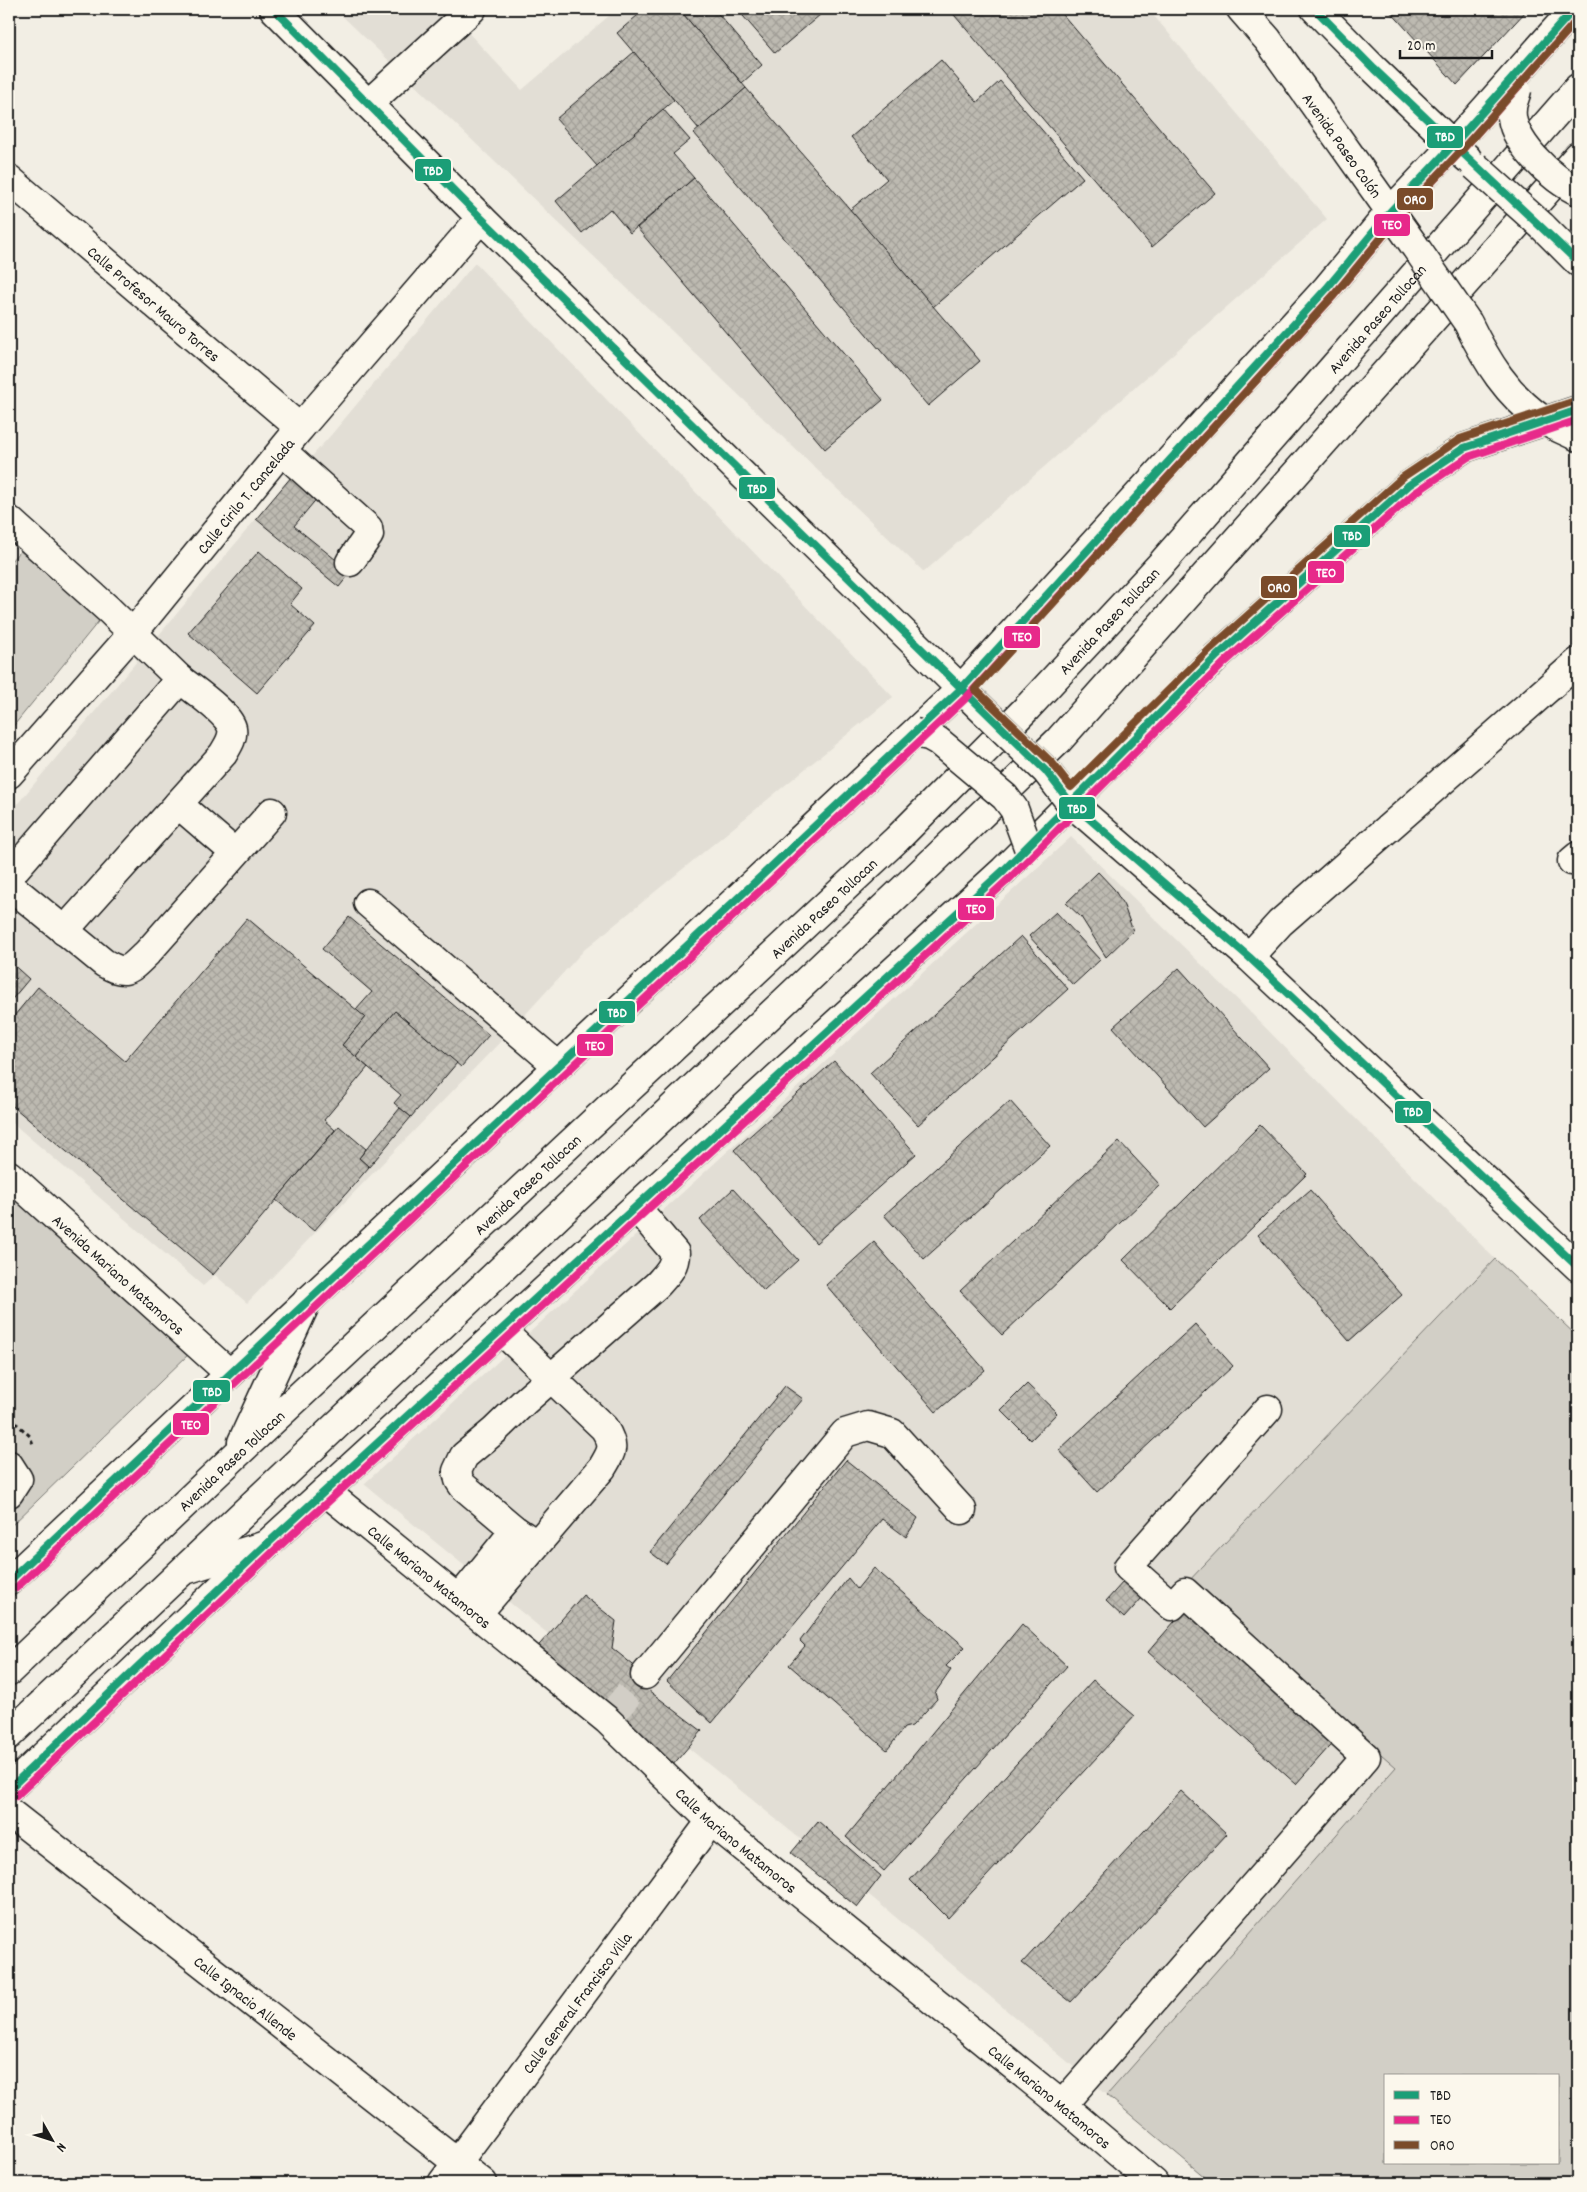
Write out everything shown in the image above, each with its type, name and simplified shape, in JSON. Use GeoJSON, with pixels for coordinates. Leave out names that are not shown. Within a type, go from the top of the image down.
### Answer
{"type":"FeatureCollection","features":[{"type":"Feature","properties":{"kind":"main road"},"geometry":{"type":"LineString","coordinates":[[274,9],[481,218],[1046,771],[1070,802],[1249,957],[1577,1265]]}},
{"type":"Feature","properties":{"kind":"main road"},"geometry":{"type":"LineString","coordinates":[[368,104],[472,9]]}},
{"type":"Feature","properties":{"kind":"main road","name":"Avenida Paseo Colón"},"geometry":{"type":"LineString","coordinates":[[1241,9],[1268,40],[1414,245],[1468,323],[1486,361],[1523,405],[1545,421],[1578,436]]}},
{"type":"Feature","properties":{"kind":"main road"},"geometry":{"type":"LineString","coordinates":[[1315,9],[1453,145],[1542,226],[1578,262]]}},
{"type":"Feature","properties":{"kind":"main road"},"geometry":{"type":"LineString","coordinates":[[9,1581],[961,689],[1327,288],[1390,212],[1453,145],[1574,9]]}},
{"type":"Feature","properties":{"kind":"main road"},"geometry":{"type":"LineString","coordinates":[[1578,27],[1518,90],[1511,110],[1514,128],[1523,145],[1535,159],[1561,181],[1578,191]]}},
{"type":"Feature","properties":{"kind":"main road","name":"Avenida Paseo Tollocan"},"geometry":{"type":"LineString","coordinates":[[9,1671],[236,1455],[897,839],[1014,721],[1163,562],[1578,88]]}},
{"type":"Feature","properties":{"kind":"main road"},"geometry":{"type":"LineString","coordinates":[[9,1735],[179,1572],[638,1142],[1058,741],[1578,156]]}},
{"type":"Feature","properties":{"kind":"main road","name":"Calle Profesor Mauro Torres"},"geometry":{"type":"LineString","coordinates":[[9,179],[300,428]]}},
{"type":"Feature","properties":{"kind":"main road","name":"Calle Cirilo T. Cancelada"},"geometry":{"type":"LineString","coordinates":[[9,774],[133,633],[300,428],[481,218]]}},
{"type":"Feature","properties":{"kind":"main road"},"geometry":{"type":"LineString","coordinates":[[9,1789],[266,1545],[1028,847],[1070,802],[1217,656],[1409,485],[1464,448],[1578,410]]}},
{"type":"Feature","properties":{"kind":"main road"},"geometry":{"type":"LineString","coordinates":[[282,451],[368,528],[369,535],[350,562]]}},
{"type":"Feature","properties":{"kind":"main road"},"geometry":{"type":"LineString","coordinates":[[9,520],[133,633],[180,679],[223,715],[232,728],[231,741],[223,754],[64,931]]}},
{"type":"Feature","properties":{"kind":"main road"},"geometry":{"type":"LineString","coordinates":[[1249,957],[1280,923],[1578,662]]}},
{"type":"Feature","properties":{"kind":"main road"},"geometry":{"type":"LineString","coordinates":[[9,876],[180,679]]}},
{"type":"Feature","properties":{"kind":"main road"},"geometry":{"type":"LineString","coordinates":[[916,733],[929,736],[938,741],[1005,797],[1014,809],[1028,847]]}},
{"type":"Feature","properties":{"kind":"main road"},"geometry":{"type":"LineString","coordinates":[[178,804],[235,853]]}},
{"type":"Feature","properties":{"kind":"main road"},"geometry":{"type":"LineString","coordinates":[[9,884],[104,963],[119,971],[128,970],[147,953],[272,812]]}},
{"type":"Feature","properties":{"kind":"main road"},"geometry":{"type":"LineString","coordinates":[[368,903],[558,1066]]}},
{"type":"Feature","properties":{"kind":"main road","name":"Avenida Mariano Matamoros"},"geometry":{"type":"LineString","coordinates":[[9,1175],[229,1373]]}},
{"type":"Feature","properties":{"kind":"main road"},"geometry":{"type":"LineString","coordinates":[[525,1537],[463,1486],[459,1480],[458,1465],[464,1456],[494,1432],[657,1285],[675,1263],[675,1253],[636,1207]]}},
{"type":"Feature","properties":{"kind":"main road"},"geometry":{"type":"LineString","coordinates":[[236,1455],[307,1301]]}},
{"type":"Feature","properties":{"kind":"main road"},"geometry":{"type":"LineString","coordinates":[[468,1607],[525,1537],[602,1468],[611,1453],[612,1441],[604,1428],[501,1330]]}},
{"type":"Feature","properties":{"kind":"main road"},"geometry":{"type":"LineString","coordinates":[[1062,2105],[1366,1757],[1185,1592],[1172,1606],[1128,1567],[1268,1409]]}},
{"type":"Feature","properties":{"kind":"main road"},"geometry":{"type":"LineString","coordinates":[[645,1675],[845,1433],[868,1426],[892,1433],[962,1510]]}},
{"type":"Feature","properties":{"kind":"main road"},"geometry":{"type":"LineString","coordinates":[[9,1465],[18,1479],[9,1493]]}},
{"type":"Feature","properties":{"kind":"main road","name":"Calle Mariano Matamoros"},"geometry":{"type":"LineString","coordinates":[[325,1491],[609,1718],[711,1821],[1062,2105],[1154,2183]]}},
{"type":"Feature","properties":{"kind":"main road"},"geometry":{"type":"LineString","coordinates":[[179,1572],[266,1545]]}},
{"type":"Feature","properties":{"kind":"main road","name":"Calle Ignacio Allende"},"geometry":{"type":"LineString","coordinates":[[9,1812],[450,2173],[483,2183]]}},
{"type":"Feature","properties":{"kind":"main road","name":"Calle General Francisco Villa"},"geometry":{"type":"LineString","coordinates":[[450,2173],[711,1821]]}},
{"type":"Feature","properties":{"kind":"shaded area"},"geometry":{"type":"Polygon","coordinates":[[[335,9],[446,9],[522,90],[617,9],[1148,9],[1327,219],[924,572],[335,9]]]}},
{"type":"Feature","properties":{"kind":"shaded area"},"geometry":{"type":"Polygon","coordinates":[[[475,263],[893,697],[585,949],[503,1039],[247,1303],[215,1275],[203,1286],[9,1120],[9,814],[256,519],[331,435],[475,263]]]}},
{"type":"Feature","properties":{"kind":"shaded area"},"geometry":{"type":"Polygon","coordinates":[[[20,551],[102,617],[11,729],[9,727],[9,563],[20,551]]]}},
{"type":"Feature","properties":{"kind":"shaded area"},"geometry":{"type":"Polygon","coordinates":[[[1071,837],[1244,1006],[1495,1259],[1578,1337],[1578,2183],[1212,2183],[874,1899],[364,1484],[1071,837]]]}},
{"type":"Feature","properties":{"kind":"shaded area"},"geometry":{"type":"Polygon","coordinates":[[[9,1194],[191,1352],[9,1528],[9,1194]]]}},
{"type":"Feature","properties":{"kind":"shaded area"},"geometry":{"type":"Polygon","coordinates":[[[1495,1259],[1578,1337],[1578,2183],[1212,2183],[1107,2095],[1396,1767],[1185,1585],[1495,1259]]]}},
{"type":"Feature","properties":{"kind":"building"},"geometry":{"type":"Polygon","coordinates":[[[645,9],[679,9],[746,88],[699,129],[617,33],[645,9]]]}},
{"type":"Feature","properties":{"kind":"building"},"geometry":{"type":"Polygon","coordinates":[[[679,9],[714,9],[762,65],[742,83],[679,9]]]}},
{"type":"Feature","properties":{"kind":"building"},"geometry":{"type":"Polygon","coordinates":[[[737,9],[827,9],[775,53],[737,9]]]}},
{"type":"Feature","properties":{"kind":"building"},"geometry":{"type":"Polygon","coordinates":[[[949,9],[1058,9],[1215,193],[1152,247],[949,9]]]}},
{"type":"Feature","properties":{"kind":"building"},"geometry":{"type":"Polygon","coordinates":[[[1388,9],[1528,9],[1457,85],[1388,9]]]}},
{"type":"Feature","properties":{"kind":"building"},"geometry":{"type":"Polygon","coordinates":[[[634,52],[674,100],[597,166],[556,119],[634,52]]]}},
{"type":"Feature","properties":{"kind":"building"},"geometry":{"type":"Polygon","coordinates":[[[941,60],[977,102],[1000,81],[1083,178],[933,307],[850,210],[887,179],[851,137],[941,60]]]}},
{"type":"Feature","properties":{"kind":"building"},"geometry":{"type":"Polygon","coordinates":[[[746,88],[980,361],[928,406],[694,133],[746,88]]]}},
{"type":"Feature","properties":{"kind":"building"},"geometry":{"type":"Polygon","coordinates":[[[663,109],[690,140],[673,154],[694,178],[630,233],[610,209],[582,233],[556,201],[663,109]]]}},
{"type":"Feature","properties":{"kind":"building"},"geometry":{"type":"Polygon","coordinates":[[[694,178],[883,400],[825,449],[637,228],[694,178]]]}},
{"type":"Feature","properties":{"kind":"building"},"geometry":{"type":"Polygon","coordinates":[[[297,470],[323,491],[294,526],[351,572],[339,587],[256,519],[297,470]]]}},
{"type":"Feature","properties":{"kind":"building"},"geometry":{"type":"Polygon","coordinates":[[[259,551],[302,589],[290,604],[315,626],[257,693],[188,633],[259,551]]]}},
{"type":"Feature","properties":{"kind":"building"},"geometry":{"type":"Polygon","coordinates":[[[1098,872],[1114,889],[1124,906],[1133,931],[1106,957],[1081,917],[1066,903],[1098,872]]]}},
{"type":"Feature","properties":{"kind":"building"},"geometry":{"type":"Polygon","coordinates":[[[1056,912],[1100,960],[1073,985],[1029,936],[1056,912]]]}},
{"type":"Feature","properties":{"kind":"building"},"geometry":{"type":"Polygon","coordinates":[[[349,917],[489,1035],[461,1067],[395,1011],[356,1057],[342,1045],[365,1017],[356,1010],[372,992],[322,949],[349,917]]]}},
{"type":"Feature","properties":{"kind":"building"},"geometry":{"type":"Polygon","coordinates":[[[247,918],[365,1017],[342,1045],[368,1067],[324,1120],[335,1130],[213,1275],[9,1103],[9,1022],[38,987],[125,1061],[247,918]]]}},
{"type":"Feature","properties":{"kind":"building"},"geometry":{"type":"Polygon","coordinates":[[[1021,936],[1068,989],[918,1125],[870,1073],[1021,936]]]}},
{"type":"Feature","properties":{"kind":"building"},"geometry":{"type":"Polygon","coordinates":[[[9,961],[29,979],[9,1003],[9,961]]]}},
{"type":"Feature","properties":{"kind":"building"},"geometry":{"type":"Polygon","coordinates":[[[1179,968],[1269,1068],[1203,1127],[1113,1027],[1179,968]]]}},
{"type":"Feature","properties":{"kind":"building"},"geometry":{"type":"Polygon","coordinates":[[[395,1011],[457,1063],[411,1117],[394,1103],[401,1095],[356,1057],[395,1011]]]}},
{"type":"Feature","properties":{"kind":"building"},"geometry":{"type":"Polygon","coordinates":[[[834,1061],[916,1154],[816,1243],[734,1150],[834,1061]]]}},
{"type":"Feature","properties":{"kind":"building"},"geometry":{"type":"Polygon","coordinates":[[[1010,1101],[1050,1146],[924,1259],[884,1215],[1010,1101]]]}},
{"type":"Feature","properties":{"kind":"building"},"geometry":{"type":"Polygon","coordinates":[[[400,1108],[411,1117],[369,1167],[359,1158],[400,1108]]]}},
{"type":"Feature","properties":{"kind":"building"},"geometry":{"type":"Polygon","coordinates":[[[1260,1125],[1307,1174],[1170,1308],[1123,1260],[1260,1125]]]}},
{"type":"Feature","properties":{"kind":"building"},"geometry":{"type":"Polygon","coordinates":[[[339,1126],[366,1149],[359,1158],[369,1167],[314,1231],[276,1200],[339,1126]]]}},
{"type":"Feature","properties":{"kind":"building"},"geometry":{"type":"Polygon","coordinates":[[[1119,1141],[1160,1185],[1002,1335],[960,1291],[1119,1141]]]}},
{"type":"Feature","properties":{"kind":"building"},"geometry":{"type":"Polygon","coordinates":[[[733,1189],[798,1260],[764,1291],[700,1220],[733,1189]]]}},
{"type":"Feature","properties":{"kind":"building"},"geometry":{"type":"Polygon","coordinates":[[[1310,1190],[1402,1295],[1349,1341],[1258,1235],[1310,1190]]]}},
{"type":"Feature","properties":{"kind":"building"},"geometry":{"type":"Polygon","coordinates":[[[874,1242],[985,1370],[936,1412],[826,1285],[874,1242]]]}},
{"type":"Feature","properties":{"kind":"building"},"geometry":{"type":"Polygon","coordinates":[[[1195,1324],[1233,1366],[1097,1492],[1059,1450],[1195,1324]]]}},
{"type":"Feature","properties":{"kind":"building"},"geometry":{"type":"Polygon","coordinates":[[[1027,1384],[1057,1413],[1031,1440],[1001,1410],[1027,1384]]]}},
{"type":"Feature","properties":{"kind":"building"},"geometry":{"type":"Polygon","coordinates":[[[785,1386],[803,1399],[666,1564],[650,1552],[785,1386]]]}},
{"type":"Feature","properties":{"kind":"building"},"geometry":{"type":"Polygon","coordinates":[[[846,1460],[918,1518],[906,1537],[882,1519],[712,1723],[667,1681],[846,1460]]]}},
{"type":"Feature","properties":{"kind":"building"},"geometry":{"type":"Polygon","coordinates":[[[874,1568],[965,1647],[946,1666],[951,1670],[935,1693],[937,1699],[912,1726],[904,1728],[887,1750],[789,1665],[805,1646],[800,1641],[848,1578],[857,1589],[874,1568]]]}},
{"type":"Feature","properties":{"kind":"building"},"geometry":{"type":"Polygon","coordinates":[[[1123,1582],[1142,1598],[1124,1618],[1106,1601],[1123,1582]]]}},
{"type":"Feature","properties":{"kind":"building"},"geometry":{"type":"Polygon","coordinates":[[[583,1595],[616,1621],[612,1648],[653,1681],[648,1690],[702,1731],[672,1766],[533,1652],[583,1595]]]}},
{"type":"Feature","properties":{"kind":"building"},"geometry":{"type":"Polygon","coordinates":[[[1188,1606],[1336,1739],[1296,1784],[1148,1652],[1188,1606]]]}},
{"type":"Feature","properties":{"kind":"building"},"geometry":{"type":"Polygon","coordinates":[[[1022,1624],[1067,1666],[884,1871],[846,1837],[1022,1624]]]}},
{"type":"Feature","properties":{"kind":"building"},"geometry":{"type":"Polygon","coordinates":[[[1093,1680],[1135,1716],[948,1918],[910,1880],[1093,1680]]]}},
{"type":"Feature","properties":{"kind":"building"},"geometry":{"type":"Polygon","coordinates":[[[1181,1791],[1227,1834],[1071,2002],[1022,1963],[1181,1791]]]}},
{"type":"Feature","properties":{"kind":"building"},"geometry":{"type":"Polygon","coordinates":[[[818,1821],[881,1876],[857,1907],[791,1853],[818,1821]]]}},
{"type":"Feature","properties":{"kind":"tunnel"},"geometry":{"type":"LineString","coordinates":[[611,1715],[645,1675]]}},
{"type":"Feature","properties":{"kind":"transit line","name":"TBD"},"geometry":{"type":"LineString","coordinates":[[274,9],[481,218],[1046,771],[1070,802],[1249,957],[1578,1267]]}},
{"type":"Feature","properties":{"kind":"transit line","name":"TBD"},"geometry":{"type":"LineString","coordinates":[[1315,9],[1374,69],[1578,262]]}},
{"type":"Feature","properties":{"kind":"transit line","name":"TBD"},"geometry":{"type":"LineString","coordinates":[[9,1581],[961,689],[1327,288],[1390,212],[1453,145],[1574,9]]}},
{"type":"Feature","properties":{"kind":"transit line","name":"TEO"},"geometry":{"type":"LineString","coordinates":[[16,1588],[968,696],[1334,295],[1397,219],[1460,152],[1578,19]]}},
{"type":"Feature","properties":{"kind":"transit line","name":"ORO"},"geometry":{"type":"LineString","coordinates":[[1575,401],[1460,439],[1403,477],[1210,649],[1071,787],[1053,764],[975,689],[1334,295],[1397,219],[1460,152],[1578,19]]}},
{"type":"Feature","properties":{"kind":"transit line","name":"TBD"},"geometry":{"type":"LineString","coordinates":[[9,1789],[266,1545],[1004,870],[1217,656],[1409,485],[1464,448],[1578,410]]}},
{"type":"Feature","properties":{"kind":"transit line","name":"TEO"},"geometry":{"type":"LineString","coordinates":[[16,1796],[273,1552],[1011,877],[1224,663],[1415,493],[1468,457],[1578,420]]}}]}
